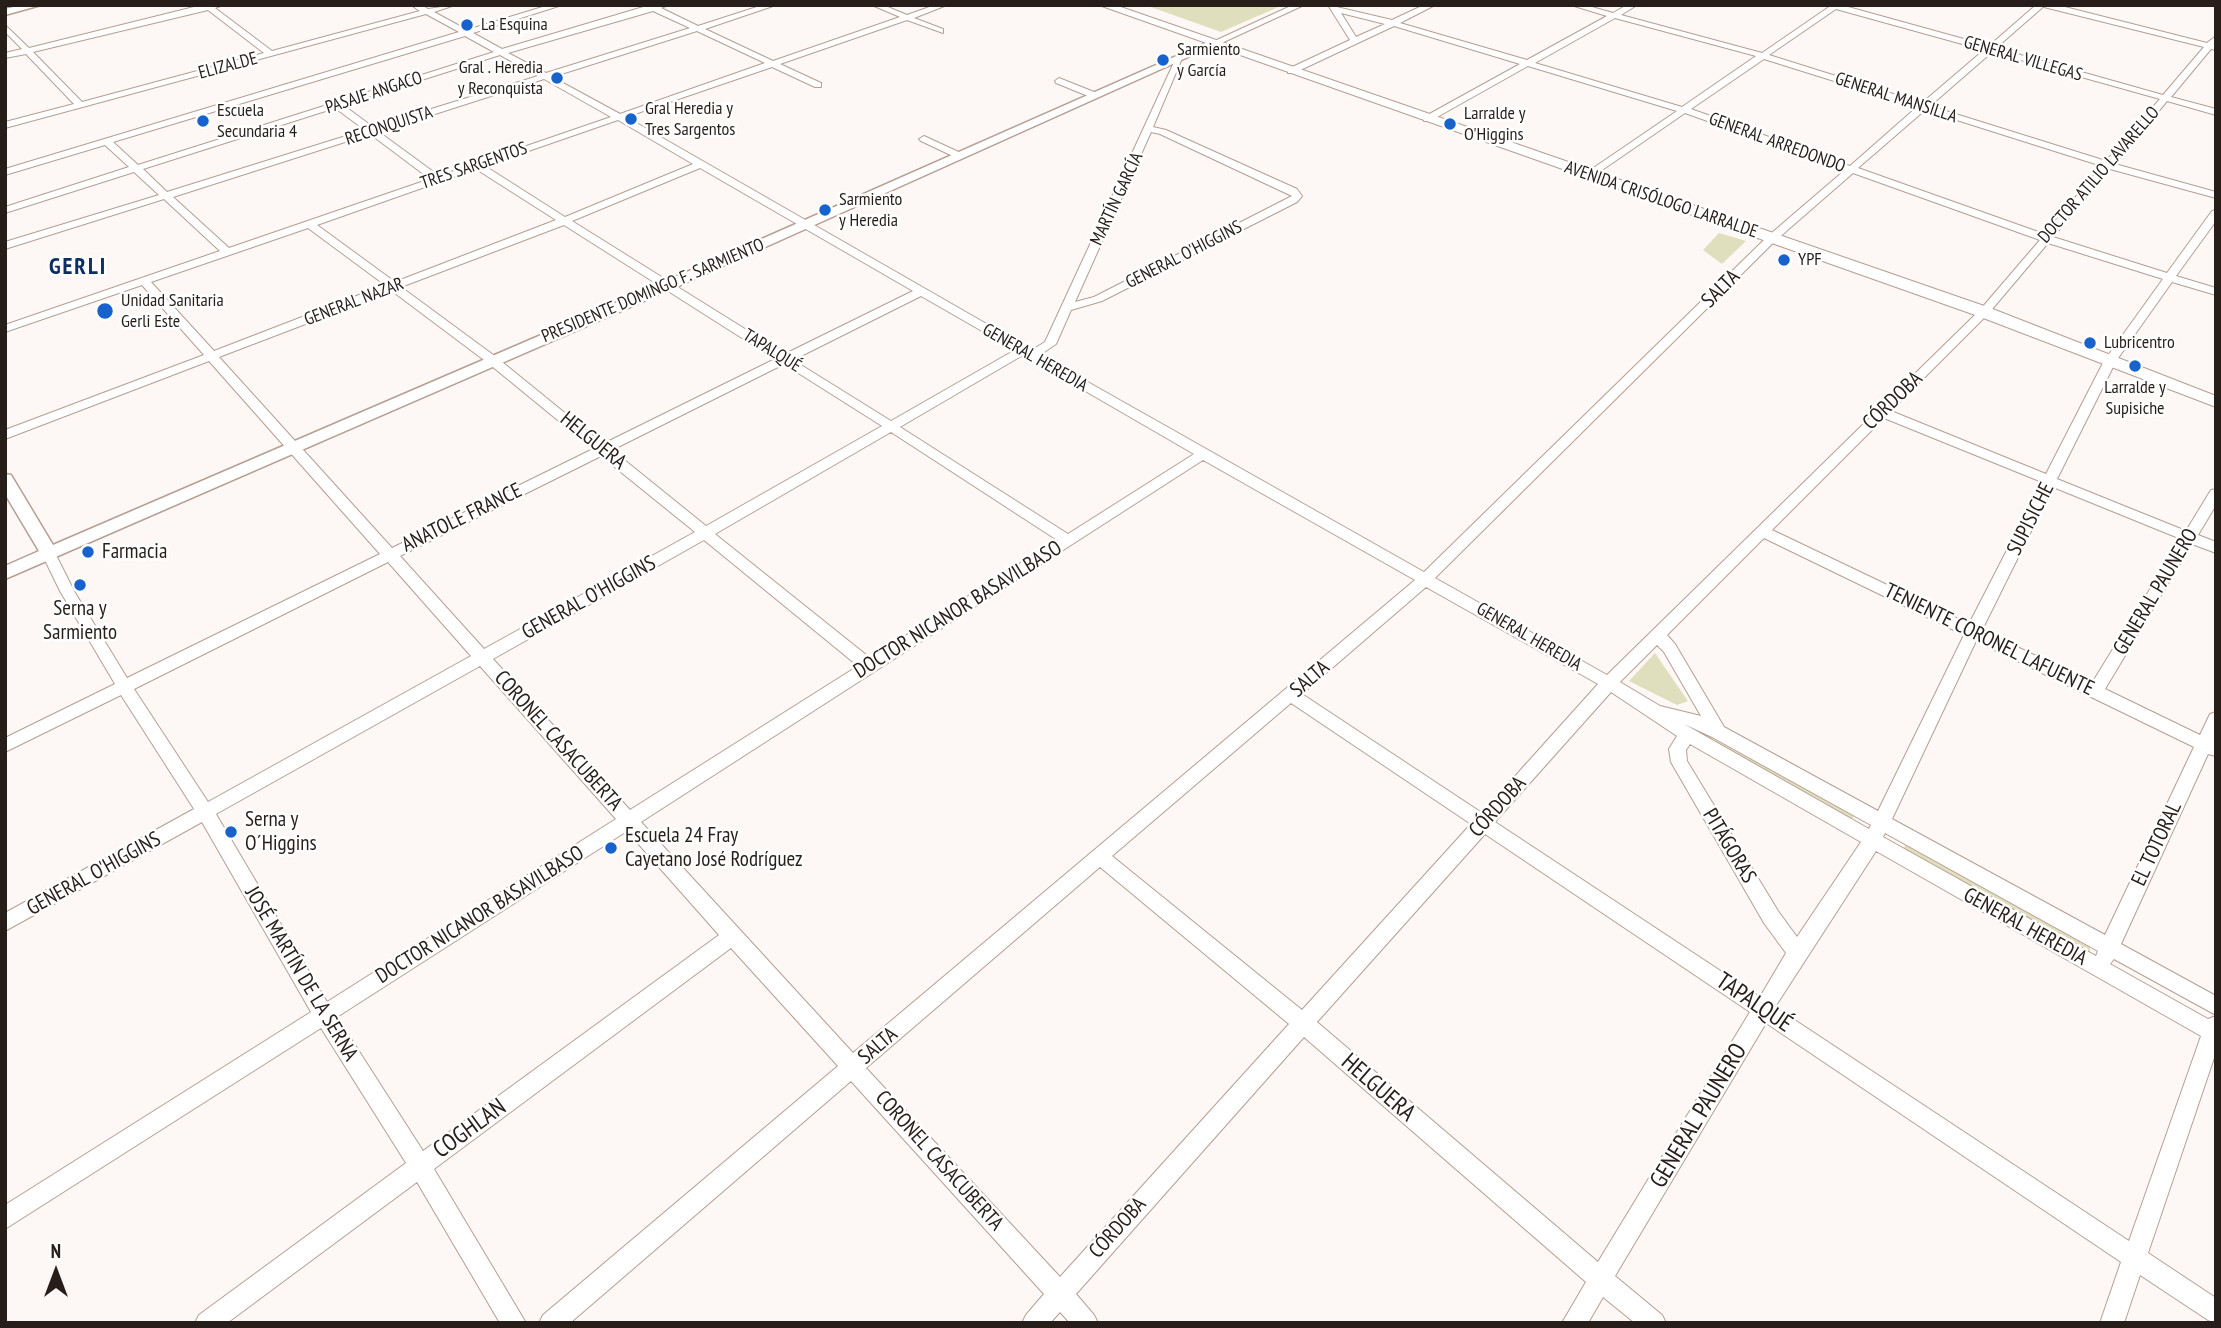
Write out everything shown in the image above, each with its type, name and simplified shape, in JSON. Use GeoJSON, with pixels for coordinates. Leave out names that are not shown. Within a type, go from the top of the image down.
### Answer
{"type":"FeatureCollection","features":[{"type":"Feature","properties":{"kind":"main road","name":"AVENIDA CRISÓLOGO LARRALDE"},"geometry":{"type":"LineString","coordinates":[[1104,5],[1983,312],[2216,402]]}},
{"type":"Feature","properties":{"kind":"street"},"geometry":{"type":"LineString","coordinates":[[5,12],[36,5]]}},
{"type":"Feature","properties":{"kind":"street"},"geometry":{"type":"LineString","coordinates":[[5,56],[219,5]]}},
{"type":"Feature","properties":{"kind":"street","name":"GENERAL HEREDIA"},"geometry":{"type":"LineString","coordinates":[[415,5],[617,116],[1203,454],[1609,683],[1655,711],[1686,735],[1872,841],[2101,970],[2214,1030]]}},
{"type":"Feature","properties":{"kind":"street","name":"ELIZALDE"},"geometry":{"type":"LineString","coordinates":[[5,125],[451,5]]}},
{"type":"Feature","properties":{"kind":"street"},"geometry":{"type":"LineString","coordinates":[[5,172],[558,5]]}},
{"type":"Feature","properties":{"kind":"street","name":"RECONQUISTA"},"geometry":{"type":"LineString","coordinates":[[5,246],[169,197],[772,5]]}},
{"type":"Feature","properties":{"kind":"street"},"geometry":{"type":"LineString","coordinates":[[876,5],[940,30]]}},
{"type":"Feature","properties":{"kind":"street","name":"TRES SARGENTOS"},"geometry":{"type":"LineString","coordinates":[[5,329],[943,5]]}},
{"type":"Feature","properties":{"kind":"street","name":"PRESIDENTE DOMINGO F. SARMIENTO"},"geometry":{"type":"LineString","coordinates":[[5,573],[667,286],[1300,5]]}},
{"type":"Feature","properties":{"kind":"street"},"geometry":{"type":"LineString","coordinates":[[1290,71],[1431,5]]}},
{"type":"Feature","properties":{"kind":"street","name":"GENERAL MANSILLA"},"geometry":{"type":"LineString","coordinates":[[1575,5],[1764,56],[2108,165],[2216,195]]}},
{"type":"Feature","properties":{"kind":"street"},"geometry":{"type":"LineString","coordinates":[[1427,119],[1633,5]]}},
{"type":"Feature","properties":{"kind":"street","name":"SALTA"},"geometry":{"type":"LineString","coordinates":[[551,1323],[1426,579],[1771,239],[2041,5]]}},
{"type":"Feature","properties":{"kind":"street"},"geometry":{"type":"LineString","coordinates":[[2047,5],[2212,47]]}},
{"type":"Feature","properties":{"kind":"street"},"geometry":{"type":"LineString","coordinates":[[208,6],[271,54]]}},
{"type":"Feature","properties":{"kind":"street"},"geometry":{"type":"LineString","coordinates":[[656,6],[697,29],[818,85]]}},
{"type":"Feature","properties":{"kind":"street","name":"PASAJE ANGACO"},"geometry":{"type":"LineString","coordinates":[[5,210],[502,52],[656,6]]}},
{"type":"Feature","properties":{"kind":"street"},"geometry":{"type":"LineString","coordinates":[[1589,175],[1835,6]]}},
{"type":"Feature","properties":{"kind":"street","name":"GENERAL VILLEGAS"},"geometry":{"type":"LineString","coordinates":[[1835,6],[2216,112]]}},
{"type":"Feature","properties":{"kind":"street"},"geometry":{"type":"LineString","coordinates":[[1333,7],[1354,41]]}},
{"type":"Feature","properties":{"kind":"street","name":"GENERAL ARREDONDO"},"geometry":{"type":"LineString","coordinates":[[1333,7],[1682,109],[2045,238],[2216,292]]}},
{"type":"Feature","properties":{"kind":"street"},"geometry":{"type":"LineString","coordinates":[[5,27],[80,105]]}},
{"type":"Feature","properties":{"kind":"street","name":"MARTÍN GARCÍA"},"geometry":{"type":"LineString","coordinates":[[1028,353],[1050,344],[1180,58],[1197,38]]}},
{"type":"Feature","properties":{"kind":"street","name":"DOCTOR ATILIO LAVARELLO"},"geometry":{"type":"LineString","coordinates":[[1983,312],[2164,99],[2212,47],[2216,38]]}},
{"type":"Feature","properties":{"kind":"street"},"geometry":{"type":"LineString","coordinates":[[1059,81],[1096,96]]}},
{"type":"Feature","properties":{"kind":"street"},"geometry":{"type":"LineString","coordinates":[[337,105],[437,179]]}},
{"type":"Feature","properties":{"kind":"street","name":"GENERAL O'HIGGINS"},"geometry":{"type":"LineString","coordinates":[[1068,307],[1098,299],[1293,201],[1297,195],[1187,143],[1149,129]]}},
{"type":"Feature","properties":{"kind":"street"},"geometry":{"type":"LineString","coordinates":[[924,139],[960,156]]}},
{"type":"Feature","properties":{"kind":"street"},"geometry":{"type":"LineString","coordinates":[[106,141],[227,252]]}},
{"type":"Feature","properties":{"kind":"street","name":"GENERAL NAZAR"},"geometry":{"type":"LineString","coordinates":[[5,435],[566,220],[701,164]]}},
{"type":"Feature","properties":{"kind":"street","name":"TAPALQUÉ"},"geometry":{"type":"LineString","coordinates":[[476,165],[1067,540]]}},
{"type":"Feature","properties":{"kind":"street","name":"SUPISICHE"},"geometry":{"type":"LineString","coordinates":[[1872,841],[1973,632],[2110,361],[2216,213]]}},
{"type":"Feature","properties":{"kind":"street","name":"HELGUERA"},"geometry":{"type":"LineString","coordinates":[[310,224],[492,360],[869,666]]}},
{"type":"Feature","properties":{"kind":"street","name":"CORONEL CASACUBERTA"},"geometry":{"type":"LineString","coordinates":[[145,282],[732,936],[1086,1323]]}},
{"type":"Feature","properties":{"kind":"street","name":"ANATOLE FRANCE"},"geometry":{"type":"LineString","coordinates":[[5,746],[920,292]]}},
{"type":"Feature","properties":{"kind":"street","name":"CÓRDOBA"},"geometry":{"type":"LineString","coordinates":[[1034,1323],[1609,683],[1983,312]]}},
{"type":"Feature","properties":{"kind":"street","name":"GENERAL O'HIGGINS"},"geometry":{"type":"LineString","coordinates":[[5,923],[707,532],[890,426],[1028,353]]}},
{"type":"Feature","properties":{"kind":"street"},"geometry":{"type":"LineString","coordinates":[[1881,412],[2216,548]]}},
{"type":"Feature","properties":{"kind":"street","name":"DOCTOR NICANOR BASAVILBASO"},"geometry":{"type":"LineString","coordinates":[[5,1218],[1203,454]]}},
{"type":"Feature","properties":{"kind":"street","name":"JOSÉ MARTÍN DE LA SERNA"},"geometry":{"type":"LineString","coordinates":[[5,479],[125,688],[205,812],[324,1015],[420,1166],[514,1323]]}},
{"type":"Feature","properties":{"kind":"street","name":"GENERAL PAUNERO"},"geometry":{"type":"LineString","coordinates":[[2096,691],[2216,493]]}},
{"type":"Feature","properties":{"kind":"street","name":"TENIENTE CORONEL LAFUENTE"},"geometry":{"type":"LineString","coordinates":[[1762,531],[2210,747]]}},
{"type":"Feature","properties":{"kind":"street"},"geometry":{"type":"LineString","coordinates":[[1657,635],[1670,648],[1718,732]]}},
{"type":"Feature","properties":{"kind":"street","name":"TAPALQUÉ"},"geometry":{"type":"LineString","coordinates":[[1291,695],[2216,1312]]}},
{"type":"Feature","properties":{"kind":"street","name":"GENERAL HEREDIA"},"geometry":{"type":"LineString","coordinates":[[1655,711],[1690,718],[1718,732],[2216,1006]]}},
{"type":"Feature","properties":{"kind":"street","name":"EL TOTORAL"},"geometry":{"type":"LineString","coordinates":[[2101,970],[2109,947],[2210,747],[2216,718]]}},
{"type":"Feature","properties":{"kind":"street","name":"PITÁGORAS"},"geometry":{"type":"LineString","coordinates":[[1686,735],[1677,749],[1679,762],[1771,917],[1797,953]]}},
{"type":"Feature","properties":{"kind":"street","name":"GENERAL PAUNERO"},"geometry":{"type":"LineString","coordinates":[[1574,1323],[1797,953],[1872,841]]}},
{"type":"Feature","properties":{"kind":"street","name":"HELGUERA"},"geometry":{"type":"LineString","coordinates":[[1099,856],[1302,1022],[1654,1323]]}},
{"type":"Feature","properties":{"kind":"street","name":"COGHLAN"},"geometry":{"type":"LineString","coordinates":[[207,1323],[732,936]]}},
{"type":"Feature","properties":{"kind":"street"},"geometry":{"type":"LineString","coordinates":[[2112,1323],[2214,1030]]}},
{"type":"Feature","properties":{"kind":"green space"},"geometry":{"type":"Polygon","coordinates":[[[1145,5],[1283,5],[1221,32],[1145,5]]]}},
{"type":"Feature","properties":{"kind":"green space"},"geometry":{"type":"Polygon","coordinates":[[[1719,233],[1746,241],[1722,264],[1703,250],[1719,233]]]}},
{"type":"Feature","properties":{"kind":"green space"},"geometry":{"type":"Polygon","coordinates":[[[1655,653],[1688,701],[1677,705],[1629,681],[1655,653]]]}},
{"type":"Feature","properties":{"kind":"green space"},"geometry":{"type":"Polygon","coordinates":[[[1684,723],[1854,815],[1853,818],[1850,819],[1702,737],[1684,723]]]}},
{"type":"Feature","properties":{"kind":"green space"},"geometry":{"type":"Polygon","coordinates":[[[1906,845],[2090,945],[2090,952],[1906,852],[1903,848],[1906,845]]]}},
{"type":"Feature","properties":{"kind":"place","name":"La Esquina"},"geometry":{"type":"Point","coordinates":[467,25]}},
{"type":"Feature","properties":{"kind":"place","name":"Sarmiento y García"},"geometry":{"type":"Point","coordinates":[1163,60]}},
{"type":"Feature","properties":{"kind":"place","name":"Gral . Heredia y Reconquista"},"geometry":{"type":"Point","coordinates":[557,78]}},
{"type":"Feature","properties":{"kind":"place","name":"Gral Heredia y Tres Sargentos"},"geometry":{"type":"Point","coordinates":[631,119]}},
{"type":"Feature","properties":{"kind":"place","name":"Escuela Secundaria 4"},"geometry":{"type":"Point","coordinates":[203,121]}},
{"type":"Feature","properties":{"kind":"place","name":"Larralde y O'Higgins"},"geometry":{"type":"Point","coordinates":[1450,124]}},
{"type":"Feature","properties":{"kind":"place","name":"Sarmiento y Heredia"},"geometry":{"type":"Point","coordinates":[825,210]}},
{"type":"Feature","properties":{"kind":"place","name":"YPF"},"geometry":{"type":"Point","coordinates":[1784,260]}},
{"type":"Feature","properties":{"kind":"place","name":"Unidad Sanitaria Gerli Este"},"geometry":{"type":"Point","coordinates":[105,311]}},
{"type":"Feature","properties":{"kind":"place","name":"Lubricentro"},"geometry":{"type":"Point","coordinates":[2090,343]}},
{"type":"Feature","properties":{"kind":"place","name":"Larralde y Supisiche"},"geometry":{"type":"Point","coordinates":[2135,366]}},
{"type":"Feature","properties":{"kind":"place","name":"Farmacia"},"geometry":{"type":"Point","coordinates":[88,552]}},
{"type":"Feature","properties":{"kind":"place","name":"Serna y Sarmiento"},"geometry":{"type":"Point","coordinates":[80,585]}},
{"type":"Feature","properties":{"kind":"place","name":"Serna y O´Higgins"},"geometry":{"type":"Point","coordinates":[231,832]}},
{"type":"Feature","properties":{"kind":"place","name":"Escuela 24 Fray Cayetano José Rodríguez"},"geometry":{"type":"Point","coordinates":[611,848]}},
{"type":"Feature","properties":{"kind":"district","name":"GERLI"},"geometry":{"type":"Point","coordinates":[78,267]}}]}
